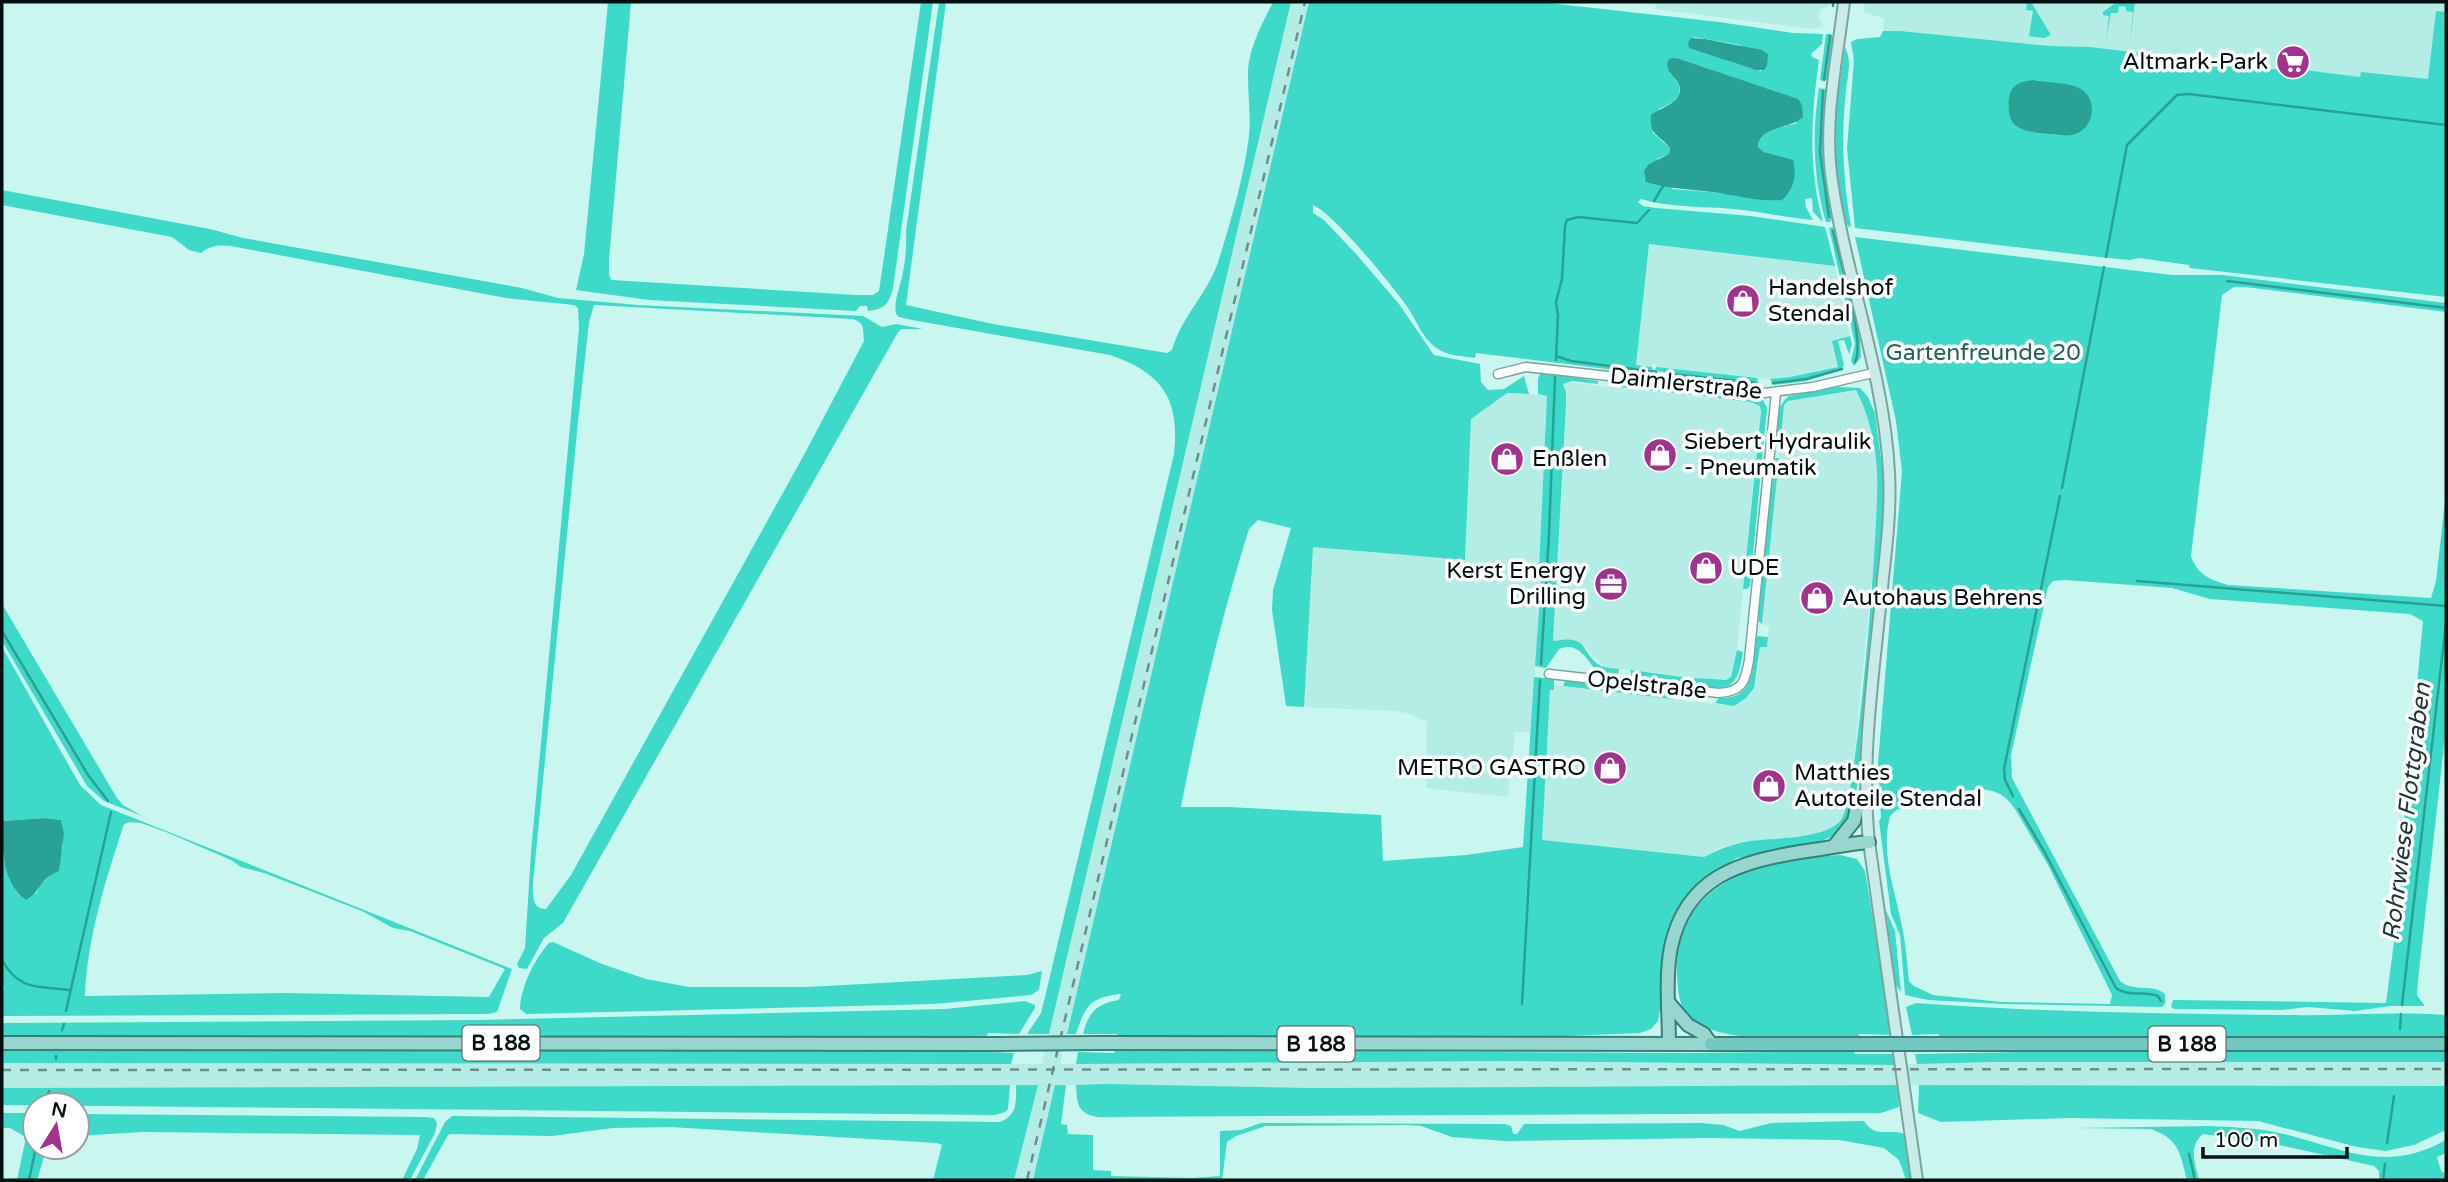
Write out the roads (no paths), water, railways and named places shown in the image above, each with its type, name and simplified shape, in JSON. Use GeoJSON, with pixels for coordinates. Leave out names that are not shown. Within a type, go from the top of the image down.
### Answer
{"type":"FeatureCollection","features":[{"type":"Feature","properties":{"kind":"highway","name":"B 188"},"geometry":{"type":"LineString","coordinates":[[1712,1044],[2446,1044]]}},
{"type":"Feature","properties":{"kind":"main road"},"geometry":{"type":"LineString","coordinates":[[1844,2],[1831,109],[1830,164],[1835,201],[1887,447],[1889,499],[1868,739],[1866,801],[1869,842],[1917,1180]]}},
{"type":"Feature","properties":{"kind":"main road"},"geometry":{"type":"LineString","coordinates":[[1833,846],[1854,821],[1857,807],[1866,801]]}},
{"type":"Feature","properties":{"kind":"main road"},"geometry":{"type":"LineString","coordinates":[[1669,1044],[1669,967],[1674,935],[1685,911],[1707,886],[1726,872],[1745,863],[1869,842]]}},
{"type":"Feature","properties":{"kind":"main road"},"geometry":{"type":"LineString","coordinates":[[1670,1003],[1688,1025],[1704,1034],[1712,1044]]}},
{"type":"Feature","properties":{"kind":"main road","name":"B 188"},"geometry":{"type":"LineString","coordinates":[[2,1043],[1712,1044]]}},
{"type":"Feature","properties":{"kind":"street","name":"Daimlerstraße"},"geometry":{"type":"LineString","coordinates":[[1498,374],[1526,367],[1776,393],[1873,373]]}},
{"type":"Feature","properties":{"kind":"street","name":"Opelstraße"},"geometry":{"type":"LineString","coordinates":[[1549,674],[1719,693],[1732,692],[1742,685],[1749,660],[1776,393]]}},
{"type":"Feature","properties":{"kind":"waterway"},"geometry":{"type":"LineString","coordinates":[[1824,80],[1830,36]]}},
{"type":"Feature","properties":{"kind":"waterway"},"geometry":{"type":"LineString","coordinates":[[1823,91],[1820,152],[1829,217]]}},
{"type":"Feature","properties":{"kind":"waterway"},"geometry":{"type":"LineString","coordinates":[[2106,257],[2127,145],[2177,95],[2189,94],[2446,125]]}},
{"type":"Feature","properties":{"kind":"waterway"},"geometry":{"type":"LineString","coordinates":[[1654,201],[1663,186]]}},
{"type":"Feature","properties":{"kind":"waterway"},"geometry":{"type":"LineString","coordinates":[[1556,360],[1556,302],[1562,279],[1567,220],[1578,217],[1637,223],[1649,210]]}},
{"type":"Feature","properties":{"kind":"waterway"},"geometry":{"type":"LineString","coordinates":[[1833,231],[1854,319],[1857,337],[1855,362]]}},
{"type":"Feature","properties":{"kind":"waterway"},"geometry":{"type":"LineString","coordinates":[[2062,488],[2104,267]]}},
{"type":"Feature","properties":{"kind":"waterway"},"geometry":{"type":"LineString","coordinates":[[2227,281],[2446,308]]}},
{"type":"Feature","properties":{"kind":"waterway"},"geometry":{"type":"LineString","coordinates":[[1556,356],[1571,361],[1656,372]]}},
{"type":"Feature","properties":{"kind":"waterway"},"geometry":{"type":"LineString","coordinates":[[1773,383],[1806,379],[1842,369]]}},
{"type":"Feature","properties":{"kind":"waterway"},"geometry":{"type":"LineString","coordinates":[[1671,374],[1757,383]]}},
{"type":"Feature","properties":{"kind":"waterway"},"geometry":{"type":"LineString","coordinates":[[1541,664],[1555,377]]}},
{"type":"Feature","properties":{"kind":"waterway"},"geometry":{"type":"LineString","coordinates":[[2013,796],[2005,780],[2004,769],[2060,496]]}},
{"type":"Feature","properties":{"kind":"waterway"},"geometry":{"type":"LineString","coordinates":[[2137,581],[2446,606]]}},
{"type":"Feature","properties":{"kind":"waterway","name":"Rohrwiese Flottgraben"},"geometry":{"type":"LineString","coordinates":[[2402,1005],[2446,623]]}},
{"type":"Feature","properties":{"kind":"waterway"},"geometry":{"type":"LineString","coordinates":[[2,631],[88,775],[108,801]]}},
{"type":"Feature","properties":{"kind":"waterway"},"geometry":{"type":"LineString","coordinates":[[1522,1004],[1540,680]]}},
{"type":"Feature","properties":{"kind":"waterway"},"geometry":{"type":"LineString","coordinates":[[2019,809],[2116,988],[2158,996],[2161,1001]]}},
{"type":"Feature","properties":{"kind":"waterway"},"geometry":{"type":"LineString","coordinates":[[66,1011],[111,812]]}},
{"type":"Feature","properties":{"kind":"waterway"},"geometry":{"type":"LineString","coordinates":[[2,960],[8,970],[23,982],[39,987],[70,990]]}},
{"type":"Feature","properties":{"kind":"waterway","name":"Rohrwiese Flottgraben"},"geometry":{"type":"LineString","coordinates":[[2400,1029],[2401,1014]]}},
{"type":"Feature","properties":{"kind":"waterway"},"geometry":{"type":"LineString","coordinates":[[62,1030],[64,1024]]}},
{"type":"Feature","properties":{"kind":"waterway","name":"Rohrwiese Flottgraben"},"geometry":{"type":"LineString","coordinates":[[2387,1143],[2394,1096]]}},
{"type":"Feature","properties":{"kind":"waterway"},"geometry":{"type":"LineString","coordinates":[[2189,1154],[2195,1180]]}},
{"type":"Feature","properties":{"kind":"waterway"},"geometry":{"type":"LineString","coordinates":[[29,1180],[33,1161]]}},
{"type":"Feature","properties":{"kind":"waterway","name":"Rohrwiese Flottgraben"},"geometry":{"type":"LineString","coordinates":[[2383,1180],[2385,1164]]}},
{"type":"Feature","properties":{"kind":"railway"},"geometry":{"type":"LineString","coordinates":[[1027,1180],[1305,2]]}},
{"type":"Feature","properties":{"kind":"railway"},"geometry":{"type":"LineString","coordinates":[[2,1070],[2446,1069]]}},
{"type":"Feature","properties":{"kind":"place","name":"Altmark-Park"},"geometry":{"type":"Point","coordinates":[2293,62]}},
{"type":"Feature","properties":{"kind":"place","name":"Handelshof Stendal"},"geometry":{"type":"Point","coordinates":[1743,301]}},
{"type":"Feature","properties":{"kind":"place","name":"Siebert Hydraulik - Pneumatik"},"geometry":{"type":"Point","coordinates":[1660,455]}},
{"type":"Feature","properties":{"kind":"place","name":"Enßlen"},"geometry":{"type":"Point","coordinates":[1507,459]}},
{"type":"Feature","properties":{"kind":"place","name":"UDE"},"geometry":{"type":"Point","coordinates":[1706,568]}},
{"type":"Feature","properties":{"kind":"place","name":"Kerst Energy Drilling"},"geometry":{"type":"Point","coordinates":[1611,584]}},
{"type":"Feature","properties":{"kind":"place","name":"Autohaus Behrens"},"geometry":{"type":"Point","coordinates":[1817,598]}},
{"type":"Feature","properties":{"kind":"place","name":"METRO GASTRO"},"geometry":{"type":"Point","coordinates":[1610,768]}},
{"type":"Feature","properties":{"kind":"place","name":"Matthies Autoteile Stendal"},"geometry":{"type":"Point","coordinates":[1769,786]}},
{"type":"Feature","properties":{"kind":"park label","name":"Gartenfreunde 20"},"geometry":{"type":"Point","coordinates":[1983,353]}}]}
